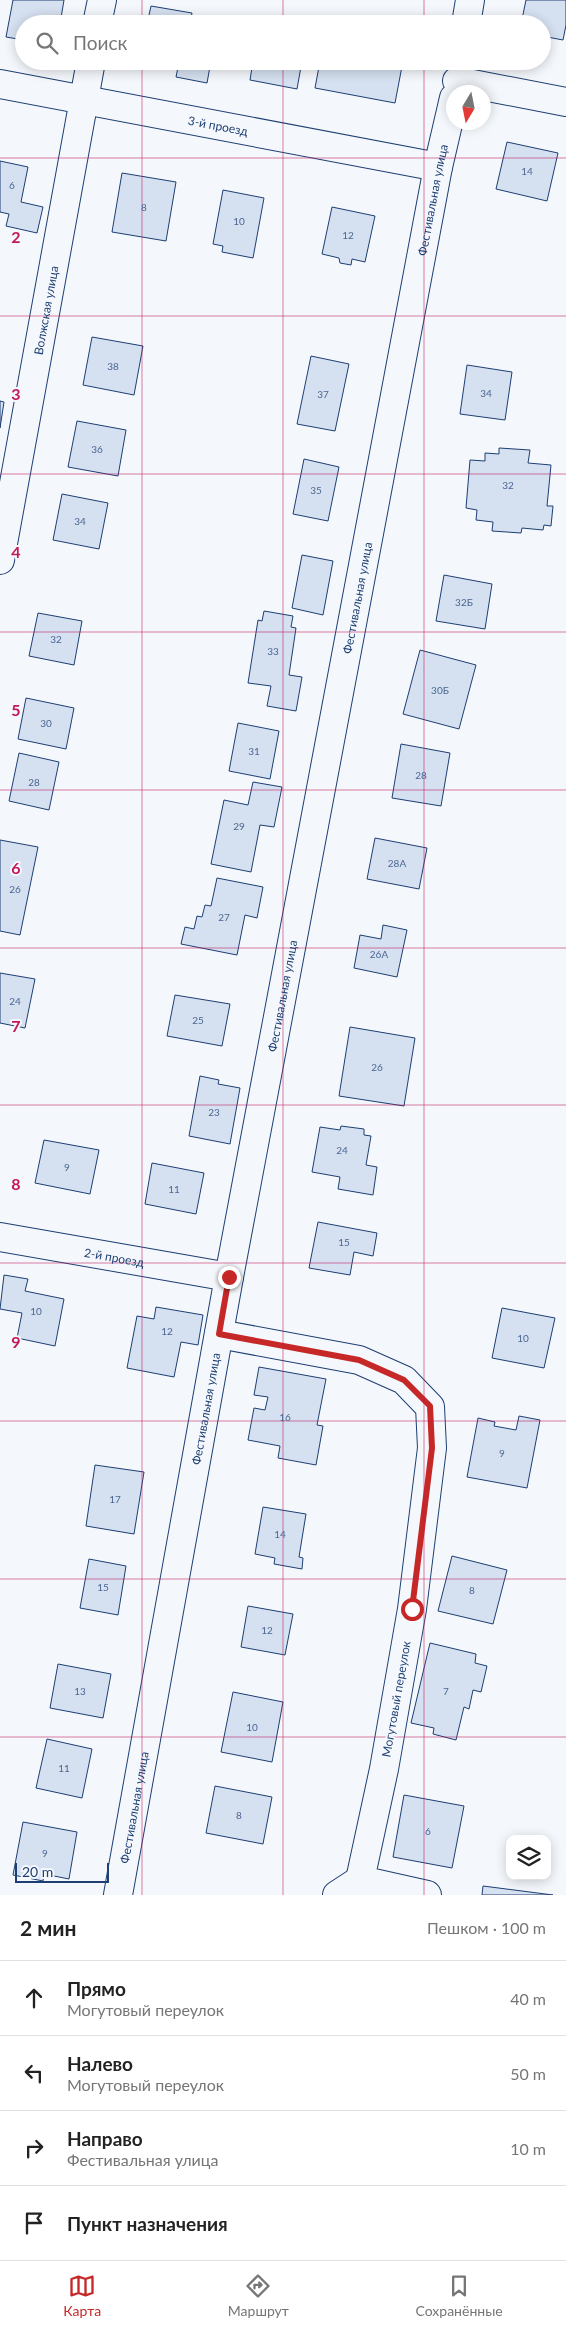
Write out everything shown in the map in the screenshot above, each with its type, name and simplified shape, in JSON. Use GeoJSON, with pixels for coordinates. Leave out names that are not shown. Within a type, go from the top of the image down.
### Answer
{"type":"FeatureCollection","features":[{"type":"Feature","properties":{"kind":"street"},"geometry":{"type":"LineString","coordinates":[[99,15],[102,0]]}},
{"type":"Feature","properties":{"kind":"street"},"geometry":{"type":"LineString","coordinates":[[468,15],[470,0]]}},
{"type":"Feature","properties":{"kind":"street","name":"Волжская улица"},"geometry":{"type":"LineString","coordinates":[[0,560],[89,70]]}},
{"type":"Feature","properties":{"kind":"street"},"geometry":{"type":"LineString","coordinates":[[456,83],[566,102]]}},
{"type":"Feature","properties":{"kind":"street","name":"Фестивальная улица"},"geometry":{"type":"LineString","coordinates":[[118,1895],[229,1277],[438,167],[456,83]]}},
{"type":"Feature","properties":{"kind":"street","name":"3-й проезд"},"geometry":{"type":"LineString","coordinates":[[0,84],[438,167]]}},
{"type":"Feature","properties":{"kind":"street","name":"2-й проезд"},"geometry":{"type":"LineString","coordinates":[[0,1237],[229,1277]]}},
{"type":"Feature","properties":{"kind":"street","name":"Могутовый переулок"},"geometry":{"type":"LineString","coordinates":[[219,1334],[359,1360],[404,1380],[430,1406],[432,1448],[412,1609],[384,1769],[360,1880]]}},
{"type":"Feature","properties":{"kind":"street"},"geometry":{"type":"LineString","coordinates":[[337,1895],[360,1880],[427,1895]]}},
{"type":"Feature","properties":{"kind":"building"},"geometry":{"type":"Polygon","coordinates":[[[13,0],[64,0],[62,15],[15,15],[15,38],[6,37],[13,0]]]}},
{"type":"Feature","properties":{"kind":"building"},"geometry":{"type":"Polygon","coordinates":[[[526,0],[566,0],[566,25],[563,40],[551,38],[551,15],[523,15],[526,0]]]}},
{"type":"Feature","properties":{"kind":"building"},"geometry":{"type":"Polygon","coordinates":[[[151,6],[192,13],[192,15],[149,15],[151,6]]]}},
{"type":"Feature","properties":{"kind":"building"},"geometry":{"type":"Polygon","coordinates":[[[177,70],[209,70],[207,83],[176,77],[177,70]]]}},
{"type":"Feature","properties":{"kind":"building"},"geometry":{"type":"Polygon","coordinates":[[[252,70],[300,70],[297,89],[250,80],[252,70]]]}},
{"type":"Feature","properties":{"kind":"building"},"geometry":{"type":"Polygon","coordinates":[[[318,70],[401,70],[395,103],[315,88],[318,70]]]}},
{"type":"Feature","properties":{"kind":"building"},"geometry":{"type":"Polygon","coordinates":[[[507,142],[558,153],[547,201],[496,189],[507,142]]]}},
{"type":"Feature","properties":{"kind":"building"},"geometry":{"type":"Polygon","coordinates":[[[0,161],[28,167],[21,202],[43,207],[37,233],[6,226],[9,214],[0,212],[0,161]]]}},
{"type":"Feature","properties":{"kind":"building"},"geometry":{"type":"Polygon","coordinates":[[[122,173],[176,182],[166,241],[112,232],[122,173]]]}},
{"type":"Feature","properties":{"kind":"building"},"geometry":{"type":"Polygon","coordinates":[[[223,190],[264,198],[253,258],[222,252],[223,246],[213,244],[223,190]]]}},
{"type":"Feature","properties":{"kind":"building"},"geometry":{"type":"Polygon","coordinates":[[[332,207],[375,216],[365,262],[352,259],[351,265],[340,263],[339,258],[322,254],[332,207]]]}},
{"type":"Feature","properties":{"kind":"building"},"geometry":{"type":"Polygon","coordinates":[[[92,337],[143,346],[134,395],[83,385],[92,337]]]}},
{"type":"Feature","properties":{"kind":"building"},"geometry":{"type":"Polygon","coordinates":[[[311,356],[349,364],[335,431],[297,424],[311,356]]]}},
{"type":"Feature","properties":{"kind":"building"},"geometry":{"type":"Polygon","coordinates":[[[467,365],[512,372],[505,420],[460,414],[467,365]]]}},
{"type":"Feature","properties":{"kind":"building"},"geometry":{"type":"Polygon","coordinates":[[[0,401],[4,402],[0,428],[0,401]]]}},
{"type":"Feature","properties":{"kind":"building"},"geometry":{"type":"Polygon","coordinates":[[[77,421],[126,430],[118,476],[68,467],[77,421]]]}},
{"type":"Feature","properties":{"kind":"building"},"geometry":{"type":"Polygon","coordinates":[[[499,448],[530,450],[528,463],[551,465],[547,506],[553,506],[551,526],[544,525],[543,530],[522,528],[521,533],[492,531],[493,522],[476,520],[477,510],[466,508],[470,460],[485,461],[485,453],[499,454],[499,448]]]}},
{"type":"Feature","properties":{"kind":"building"},"geometry":{"type":"Polygon","coordinates":[[[304,459],[339,467],[328,521],[293,514],[304,459]]]}},
{"type":"Feature","properties":{"kind":"building"},"geometry":{"type":"Polygon","coordinates":[[[62,494],[108,503],[99,549],[53,540],[62,494]]]}},
{"type":"Feature","properties":{"kind":"building"},"geometry":{"type":"Polygon","coordinates":[[[302,555],[333,561],[323,615],[292,608],[302,555]]]}},
{"type":"Feature","properties":{"kind":"building"},"geometry":{"type":"Polygon","coordinates":[[[444,575],[492,584],[485,629],[436,621],[444,575]]]}},
{"type":"Feature","properties":{"kind":"building"},"geometry":{"type":"Polygon","coordinates":[[[264,611],[293,616],[291,627],[296,628],[289,675],[302,677],[296,711],[267,706],[271,686],[248,683],[258,620],[262,621],[264,611]]]}},
{"type":"Feature","properties":{"kind":"building"},"geometry":{"type":"Polygon","coordinates":[[[38,613],[82,621],[74,665],[29,656],[38,613]]]}},
{"type":"Feature","properties":{"kind":"building"},"geometry":{"type":"Polygon","coordinates":[[[420,650],[476,665],[459,729],[403,714],[420,650]]]}},
{"type":"Feature","properties":{"kind":"building"},"geometry":{"type":"Polygon","coordinates":[[[26,698],[74,708],[66,749],[18,739],[26,698]]]}},
{"type":"Feature","properties":{"kind":"building"},"geometry":{"type":"Polygon","coordinates":[[[238,723],[279,731],[270,779],[229,771],[238,723]]]}},
{"type":"Feature","properties":{"kind":"building"},"geometry":{"type":"Polygon","coordinates":[[[401,744],[450,753],[441,806],[392,798],[401,744]]]}},
{"type":"Feature","properties":{"kind":"building"},"geometry":{"type":"Polygon","coordinates":[[[19,753],[59,762],[49,810],[9,801],[19,753]]]}},
{"type":"Feature","properties":{"kind":"building"},"geometry":{"type":"Polygon","coordinates":[[[253,782],[282,787],[274,827],[260,825],[251,872],[211,864],[224,800],[248,805],[253,782]]]}},
{"type":"Feature","properties":{"kind":"building"},"geometry":{"type":"Polygon","coordinates":[[[375,838],[427,848],[419,889],[367,879],[375,838]]]}},
{"type":"Feature","properties":{"kind":"building"},"geometry":{"type":"Polygon","coordinates":[[[0,840],[38,847],[20,935],[0,931],[0,840]]]}},
{"type":"Feature","properties":{"kind":"building"},"geometry":{"type":"Polygon","coordinates":[[[217,878],[263,887],[257,918],[245,915],[237,955],[181,944],[185,927],[194,929],[197,916],[202,917],[205,905],[211,906],[217,878]]]}},
{"type":"Feature","properties":{"kind":"building"},"geometry":{"type":"Polygon","coordinates":[[[383,925],[407,930],[397,977],[354,968],[360,935],[381,939],[383,925]]]}},
{"type":"Feature","properties":{"kind":"building"},"geometry":{"type":"Polygon","coordinates":[[[0,973],[35,979],[25,1028],[0,1023],[0,973]]]}},
{"type":"Feature","properties":{"kind":"building"},"geometry":{"type":"Polygon","coordinates":[[[175,995],[230,1004],[222,1046],[167,1036],[175,995]]]}},
{"type":"Feature","properties":{"kind":"building"},"geometry":{"type":"Polygon","coordinates":[[[350,1027],[415,1038],[404,1106],[339,1096],[350,1027]]]}},
{"type":"Feature","properties":{"kind":"building"},"geometry":{"type":"Polygon","coordinates":[[[200,1076],[219,1080],[218,1084],[240,1088],[230,1144],[189,1136],[200,1076]]]}},
{"type":"Feature","properties":{"kind":"building"},"geometry":{"type":"Polygon","coordinates":[[[341,1126],[364,1129],[364,1135],[371,1136],[366,1165],[377,1167],[373,1195],[338,1189],[340,1177],[312,1172],[320,1127],[340,1130],[341,1126]]]}},
{"type":"Feature","properties":{"kind":"building"},"geometry":{"type":"Polygon","coordinates":[[[44,1140],[99,1150],[90,1194],[35,1183],[44,1140]]]}},
{"type":"Feature","properties":{"kind":"building"},"geometry":{"type":"Polygon","coordinates":[[[152,1163],[204,1173],[196,1214],[145,1204],[152,1163]]]}},
{"type":"Feature","properties":{"kind":"building"},"geometry":{"type":"Polygon","coordinates":[[[318,1222],[377,1233],[373,1256],[354,1252],[350,1275],[309,1268],[318,1222]]]}},
{"type":"Feature","properties":{"kind":"building"},"geometry":{"type":"Polygon","coordinates":[[[4,1275],[28,1279],[25,1291],[64,1299],[55,1346],[17,1338],[22,1313],[0,1309],[4,1275]]]}},
{"type":"Feature","properties":{"kind":"building"},"geometry":{"type":"Polygon","coordinates":[[[156,1307],[203,1315],[198,1345],[181,1342],[174,1377],[127,1368],[137,1316],[154,1319],[156,1307]]]}},
{"type":"Feature","properties":{"kind":"building"},"geometry":{"type":"Polygon","coordinates":[[[502,1308],[555,1318],[544,1368],[492,1358],[502,1308]]]}},
{"type":"Feature","properties":{"kind":"building"},"geometry":{"type":"Polygon","coordinates":[[[259,1367],[326,1379],[317,1425],[323,1426],[316,1465],[278,1458],[280,1446],[248,1440],[254,1408],[265,1410],[268,1397],[254,1395],[259,1367]]]}},
{"type":"Feature","properties":{"kind":"building"},"geometry":{"type":"Polygon","coordinates":[[[519,1416],[540,1420],[527,1488],[467,1477],[478,1418],[495,1422],[494,1426],[516,1430],[519,1416]]]}},
{"type":"Feature","properties":{"kind":"building"},"geometry":{"type":"Polygon","coordinates":[[[95,1465],[144,1472],[134,1534],[86,1526],[95,1465]]]}},
{"type":"Feature","properties":{"kind":"building"},"geometry":{"type":"Polygon","coordinates":[[[263,1507],[306,1514],[299,1557],[303,1558],[302,1569],[274,1564],[275,1558],[255,1554],[263,1507]]]}},
{"type":"Feature","properties":{"kind":"building"},"geometry":{"type":"Polygon","coordinates":[[[452,1556],[507,1570],[493,1624],[438,1611],[452,1556]]]}},
{"type":"Feature","properties":{"kind":"building"},"geometry":{"type":"Polygon","coordinates":[[[89,1559],[126,1566],[118,1615],[80,1608],[89,1559]]]}},
{"type":"Feature","properties":{"kind":"building"},"geometry":{"type":"Polygon","coordinates":[[[248,1606],[293,1614],[285,1655],[241,1647],[248,1606]]]}},
{"type":"Feature","properties":{"kind":"building"},"geometry":{"type":"Polygon","coordinates":[[[430,1643],[476,1654],[475,1663],[487,1666],[481,1692],[473,1690],[469,1709],[464,1707],[456,1740],[433,1734],[434,1728],[411,1723],[430,1643]]]}},
{"type":"Feature","properties":{"kind":"building"},"geometry":{"type":"Polygon","coordinates":[[[58,1664],[111,1674],[103,1718],[50,1708],[58,1664]]]}},
{"type":"Feature","properties":{"kind":"building"},"geometry":{"type":"Polygon","coordinates":[[[233,1692],[283,1702],[272,1762],[221,1752],[233,1692]]]}},
{"type":"Feature","properties":{"kind":"building"},"geometry":{"type":"Polygon","coordinates":[[[47,1739],[92,1749],[82,1798],[36,1788],[47,1739]]]}},
{"type":"Feature","properties":{"kind":"building"},"geometry":{"type":"Polygon","coordinates":[[[215,1786],[272,1797],[263,1844],[206,1833],[215,1786]]]}},
{"type":"Feature","properties":{"kind":"building"},"geometry":{"type":"Polygon","coordinates":[[[404,1795],[464,1806],[452,1868],[393,1857],[404,1795]]]}},
{"type":"Feature","properties":{"kind":"building"},"geometry":{"type":"Polygon","coordinates":[[[23,1822],[77,1832],[69,1879],[44,1874],[43,1881],[13,1875],[23,1822]]]}},
{"type":"Feature","properties":{"kind":"building"},"geometry":{"type":"Polygon","coordinates":[[[483,1886],[553,1895],[482,1895],[483,1886]]]}},
{"type":"Feature","properties":{"kind":"route"},"geometry":{"type":"LineString","coordinates":[[229,1277],[219,1334],[359,1360],[404,1380],[430,1406],[432,1448],[412,1609]]}}]}
